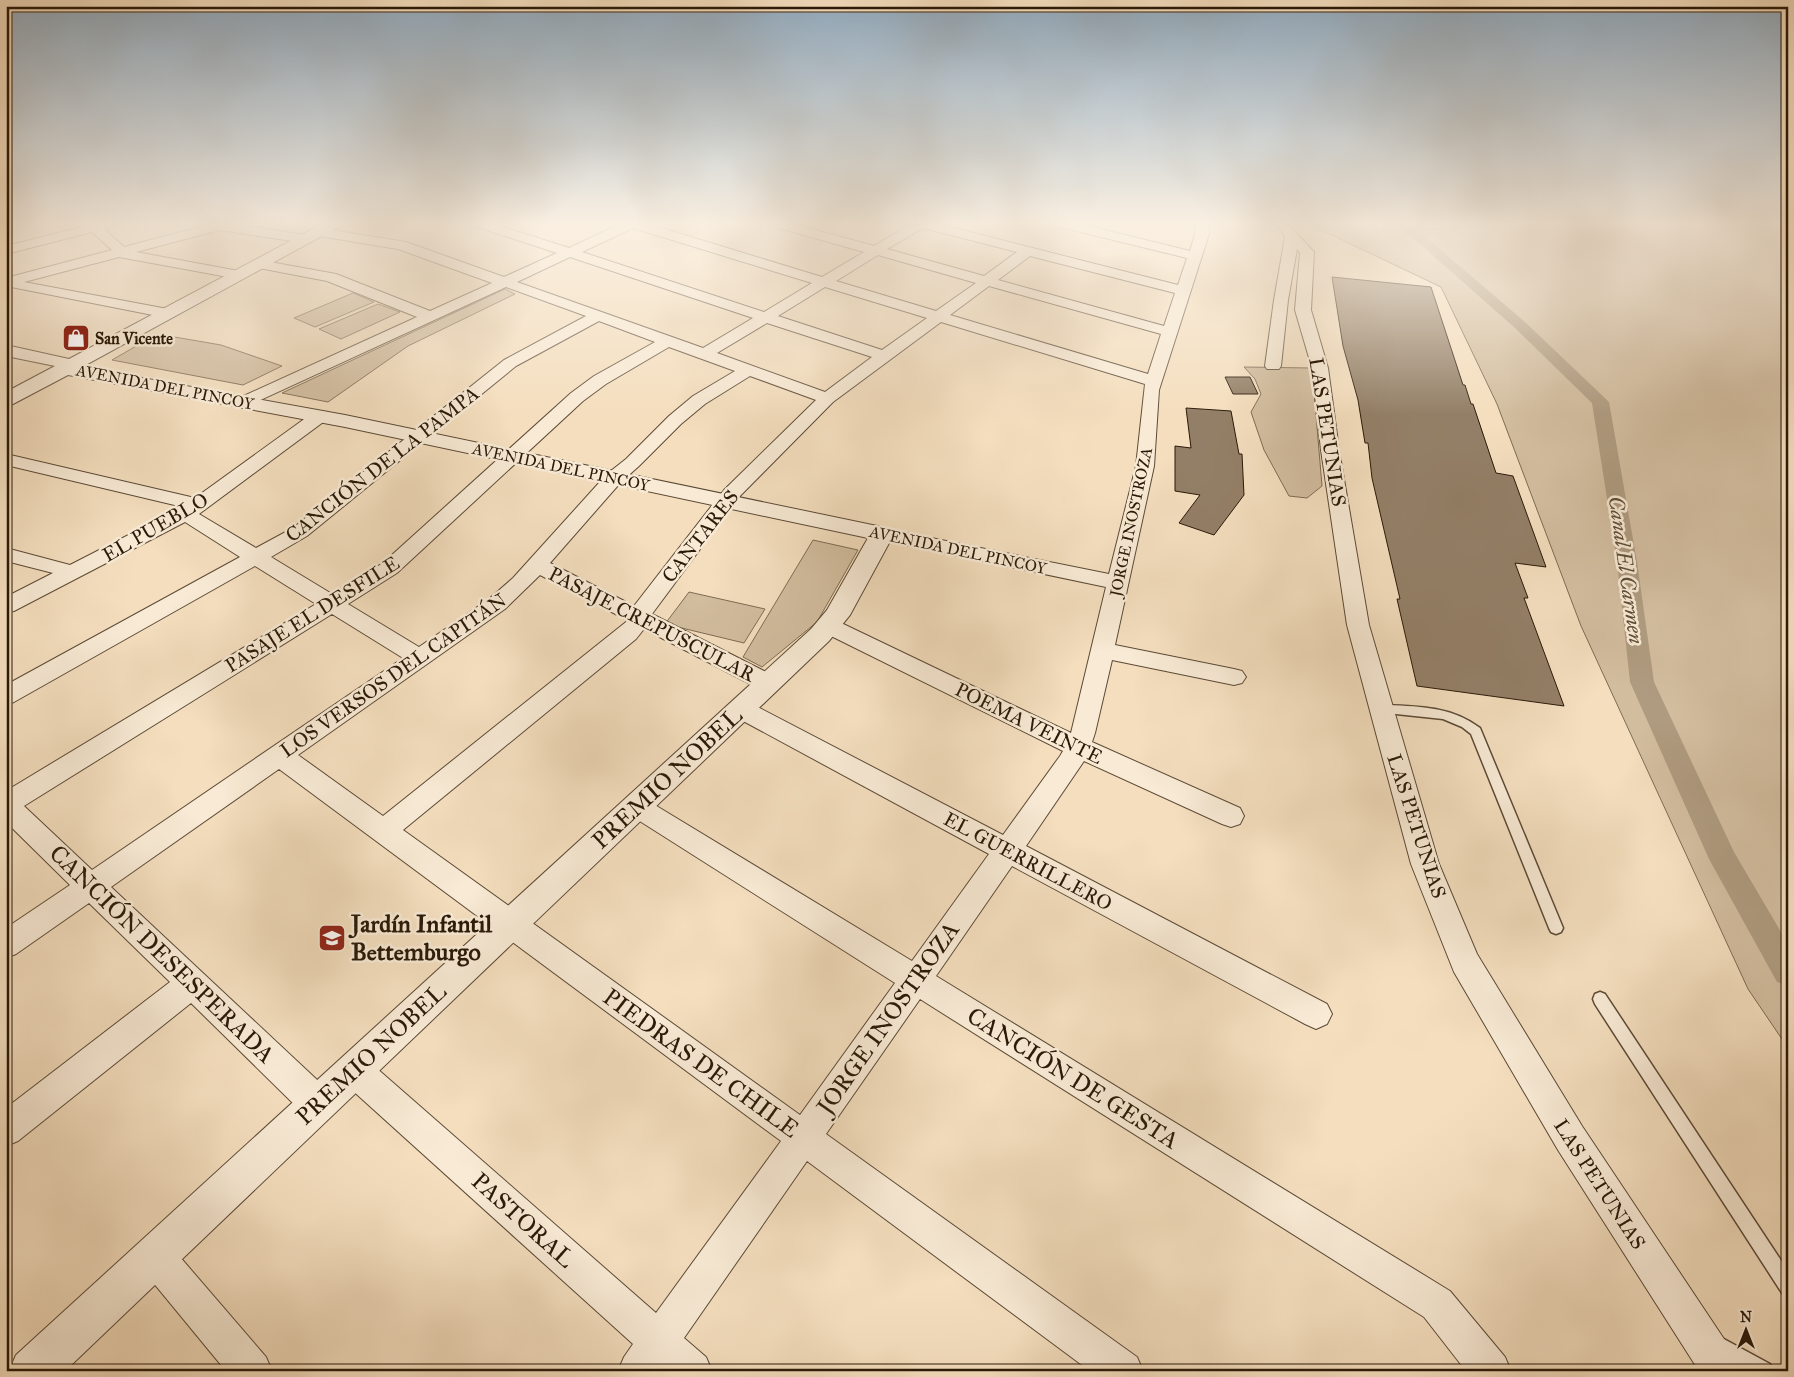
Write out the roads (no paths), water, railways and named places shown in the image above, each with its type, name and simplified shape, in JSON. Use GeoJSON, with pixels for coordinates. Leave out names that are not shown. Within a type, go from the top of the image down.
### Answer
{"type":"FeatureCollection","features":[{"type":"Feature","properties":{"kind":"street"},"geometry":{"type":"LineString","coordinates":[[28,286],[168,313]]}},
{"type":"Feature","properties":{"kind":"street"},"geometry":{"type":"LineString","coordinates":[[6,400],[217,286]]}},
{"type":"Feature","properties":{"kind":"street"},"geometry":{"type":"LineString","coordinates":[[354,286],[430,317]]}},
{"type":"Feature","properties":{"kind":"street"},"geometry":{"type":"LineString","coordinates":[[243,403],[495,286]]}},
{"type":"Feature","properties":{"kind":"street"},"geometry":{"type":"LineString","coordinates":[[516,286],[827,398]]}},
{"type":"Feature","properties":{"kind":"street"},"geometry":{"type":"LineString","coordinates":[[672,286],[884,356]]}},
{"type":"Feature","properties":{"kind":"street"},"geometry":{"type":"LineString","coordinates":[[704,354],[817,286]]}},
{"type":"Feature","properties":{"kind":"street"},"geometry":{"type":"LineString","coordinates":[[838,286],[1153,381]]}},
{"type":"Feature","properties":{"kind":"street","name":"CANTARES"},"geometry":{"type":"LineString","coordinates":[[383,831],[628,634],[640,618],[645,606],[725,501],[827,398],[980,286]]}},
{"type":"Feature","properties":{"kind":"street"},"geometry":{"type":"LineString","coordinates":[[1006,286],[1170,332]]}},
{"type":"Feature","properties":{"kind":"street"},"geometry":{"type":"LineString","coordinates":[[1166,286],[1184,291]]}},
{"type":"Feature","properties":{"kind":"street","name":"JORGE INOSTROZA"},"geometry":{"type":"LineString","coordinates":[[638,1371],[1007,850],[1060,779],[1078,747],[1083,733],[1145,466],[1153,381],[1185,286]]}},
{"type":"Feature","properties":{"kind":"street"},"geometry":{"type":"LineString","coordinates":[[1273,366],[1282,286]]}},
{"type":"Feature","properties":{"kind":"street","name":"LAS PETUNIAS"},"geometry":{"type":"LineString","coordinates":[[1305,286],[1303,310],[1320,368],[1330,450],[1358,625],[1425,864],[1465,962],[1570,1138],[1722,1371]]}},
{"type":"Feature","properties":{"kind":"street","name":"CANCIÓN DE LA PAMPA"},"geometry":{"type":"LineString","coordinates":[[6,696],[256,557],[309,525],[510,363],[598,316]]}},
{"type":"Feature","properties":{"kind":"street","name":"PASAJE EL DESFILE"},"geometry":{"type":"LineString","coordinates":[[6,804],[390,568],[588,388],[668,341]]}},
{"type":"Feature","properties":{"kind":"street","name":"AVENIDA DEL PINCOY"},"geometry":{"type":"LineString","coordinates":[[6,350],[61,362],[68,367],[85,373],[320,416],[1118,583]]}},
{"type":"Feature","properties":{"kind":"street","name":"LOS VERSOS DEL CAPITÁN"},"geometry":{"type":"LineString","coordinates":[[6,945],[497,604],[514,590],[614,478],[630,467],[684,411],[748,370]]}},
{"type":"Feature","properties":{"kind":"street","name":"EL PUEBLO"},"geometry":{"type":"LineString","coordinates":[[6,606],[192,509],[320,416]]}},
{"type":"Feature","properties":{"kind":"street"},"geometry":{"type":"LineString","coordinates":[[6,459],[192,509],[256,557],[420,658]]}},
{"type":"Feature","properties":{"kind":"street","name":"PREMIO NOBEL"},"geometry":{"type":"LineString","coordinates":[[32,1371],[829,626],[882,534]]}},
{"type":"Feature","properties":{"kind":"street"},"geometry":{"type":"LineString","coordinates":[[6,554],[73,572]]}},
{"type":"Feature","properties":{"kind":"street","name":"PASAJE CREPUSCULAR"},"geometry":{"type":"LineString","coordinates":[[537,565],[768,683]]}},
{"type":"Feature","properties":{"kind":"street","name":"POEMA VEINTE"},"geometry":{"type":"LineString","coordinates":[[829,626],[1078,747],[1231,816]]}},
{"type":"Feature","properties":{"kind":"street"},"geometry":{"type":"LineString","coordinates":[[1102,650],[1234,677]]}},
{"type":"Feature","properties":{"kind":"street","name":"EL GUERRILLERO"},"geometry":{"type":"LineString","coordinates":[[741,709],[1316,1014]]}},
{"type":"Feature","properties":{"kind":"street","name":"PIEDRAS DE CHILE"},"geometry":{"type":"LineString","coordinates":[[279,756],[1123,1371]]}},
{"type":"Feature","properties":{"kind":"street","name":"CANCIÓN DESESPERADA"},"geometry":{"type":"LineString","coordinates":[[6,804],[318,1104]]}},
{"type":"Feature","properties":{"kind":"street","name":"CANCIÓN DE GESTA"},"geometry":{"type":"LineString","coordinates":[[636,806],[1437,1304],[1491,1371]]}},
{"type":"Feature","properties":{"kind":"street"},"geometry":{"type":"LineString","coordinates":[[6,1129],[192,983]]}},
{"type":"Feature","properties":{"kind":"street","name":"PASTORAL"},"geometry":{"type":"LineString","coordinates":[[354,1070],[692,1371]]}},
{"type":"Feature","properties":{"kind":"street"},"geometry":{"type":"LineString","coordinates":[[155,1256],[252,1371]]}},
{"type":"Feature","properties":{"kind":"lane"},"geometry":{"type":"LineString","coordinates":[[1380,708],[1453,716],[1467,723],[1476,731],[1556,928]]}},
{"type":"Feature","properties":{"kind":"lane"},"geometry":{"type":"LineString","coordinates":[[1600,999],[1788,1287]]}},
{"type":"Feature","properties":{"kind":"lane"},"geometry":{"type":"LineString","coordinates":[[1698,1334],[1763,1371]]}},
{"type":"Feature","properties":{"kind":"waterway","name":"Canal El Carmen"},"geometry":{"type":"LineString","coordinates":[[1475,286],[1520,325],[1600,402],[1627,562],[1642,682],[1723,859],[1788,972]]}},
{"type":"Feature","properties":{"kind":"place","name":"San Vicente"},"geometry":{"type":"Point","coordinates":[76,338]}},
{"type":"Feature","properties":{"kind":"place","name":"Jardín Infantil Bettemburgo"},"geometry":{"type":"Point","coordinates":[332,938]}}]}
